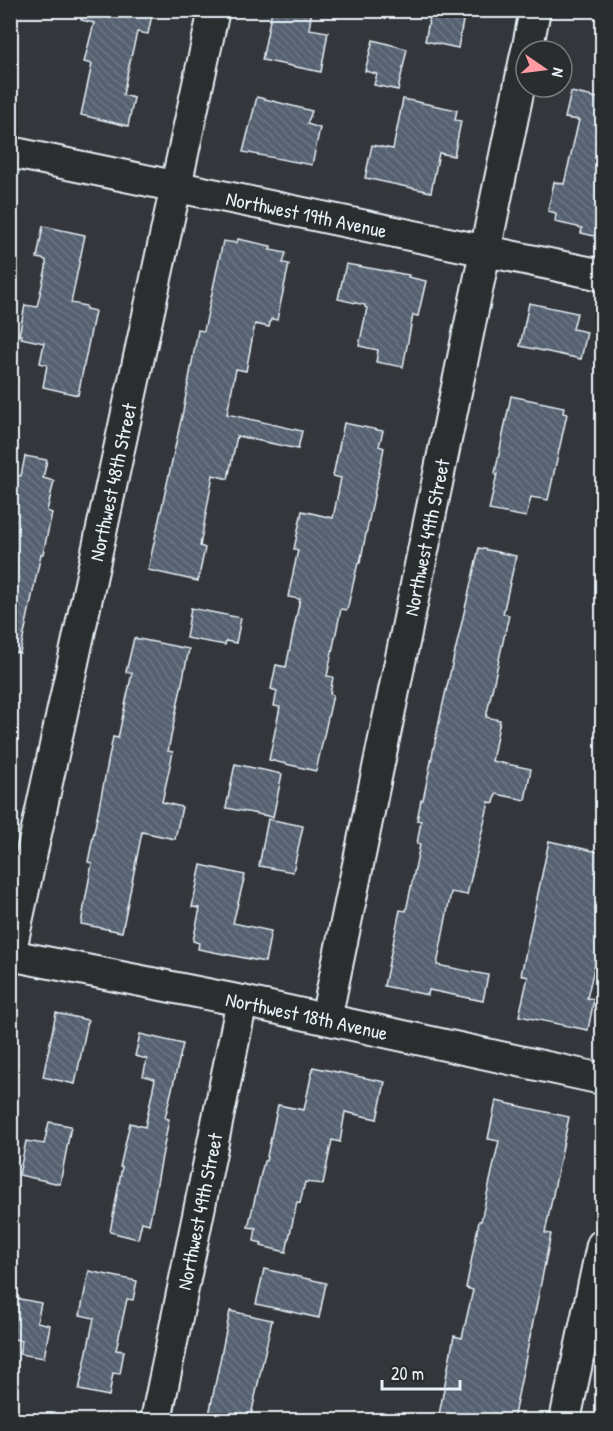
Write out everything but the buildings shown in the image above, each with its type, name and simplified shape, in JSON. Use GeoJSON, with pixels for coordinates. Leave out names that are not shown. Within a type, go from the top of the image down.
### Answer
{"type":"FeatureCollection","features":[{"type":"Feature","properties":{"kind":"street","name":"Northwest 48th Street"},"geometry":{"type":"LineString","coordinates":[[10,955],[214,10]]}},
{"type":"Feature","properties":{"kind":"street","name":"Northwest 49th Street"},"geometry":{"type":"LineString","coordinates":[[529,39],[535,10]]}},
{"type":"Feature","properties":{"kind":"street","name":"Northwest 49th Street"},"geometry":{"type":"LineString","coordinates":[[326,1019],[516,99]]}},
{"type":"Feature","properties":{"kind":"street","name":"Northwest 19th Avenue"},"geometry":{"type":"LineString","coordinates":[[10,152],[603,275]]}},
{"type":"Feature","properties":{"kind":"street","name":"Northwest 18th Avenue"},"geometry":{"type":"LineString","coordinates":[[10,955],[242,1001],[603,1079]]}},
{"type":"Feature","properties":{"kind":"street","name":"Northwest 49th Street"},"geometry":{"type":"LineString","coordinates":[[156,1420],[242,1001]]}},
{"type":"Feature","properties":{"kind":"street"},"geometry":{"type":"LineString","coordinates":[[564,1420],[603,1245]]}}]}
